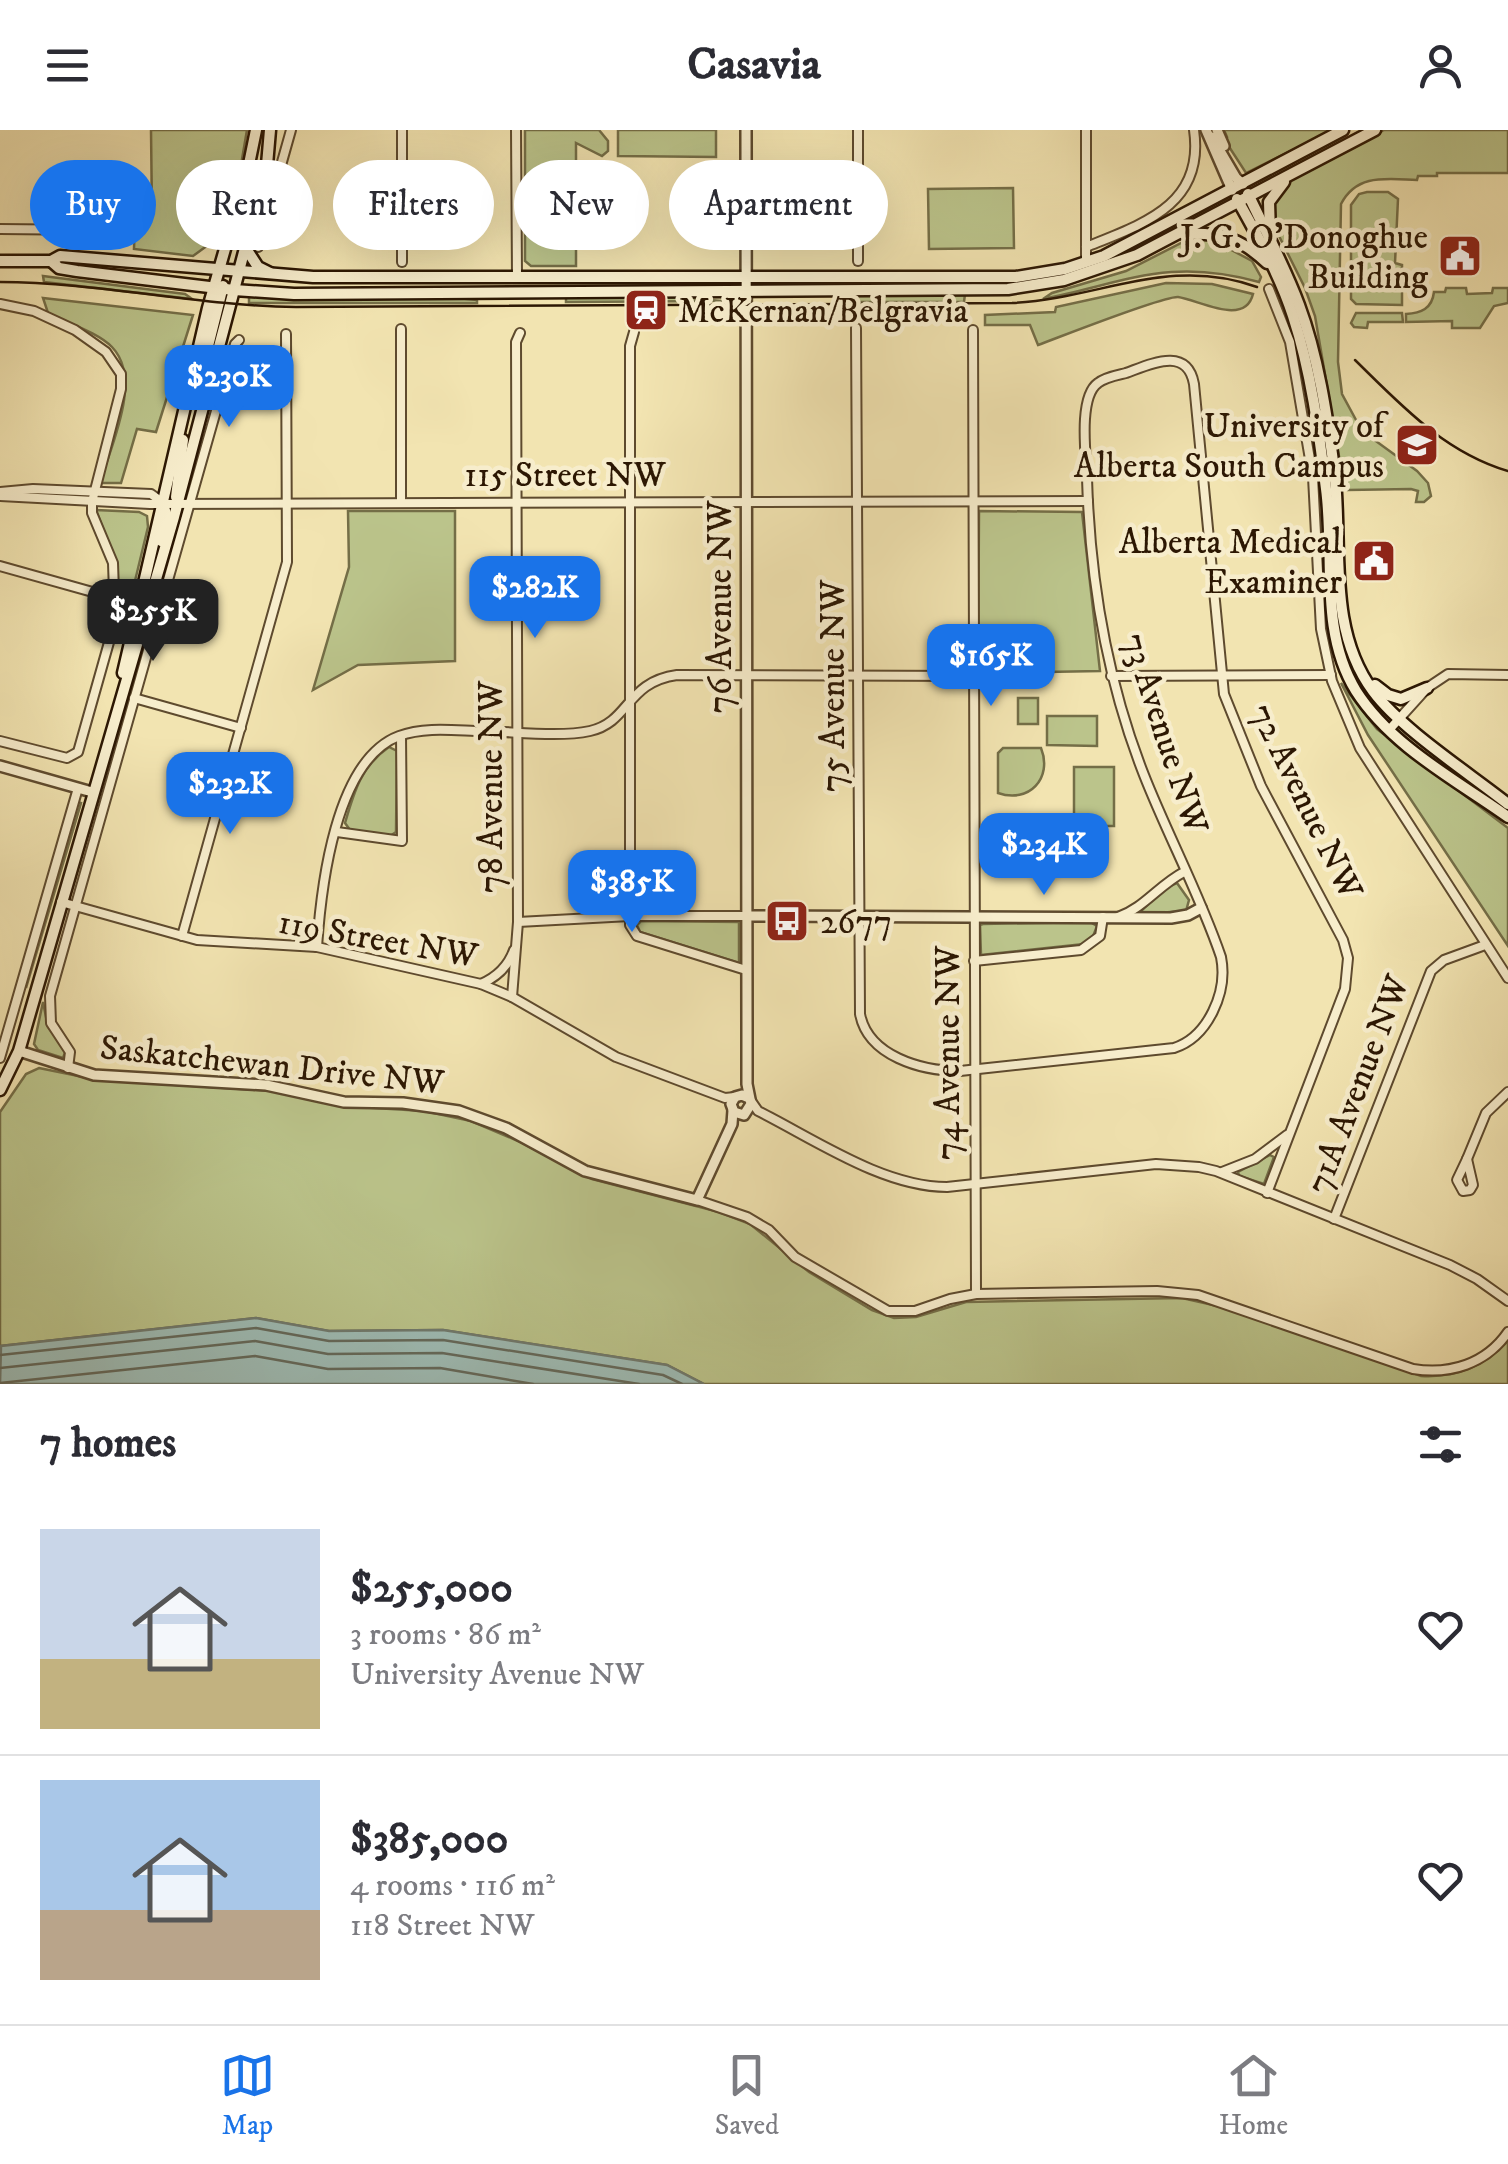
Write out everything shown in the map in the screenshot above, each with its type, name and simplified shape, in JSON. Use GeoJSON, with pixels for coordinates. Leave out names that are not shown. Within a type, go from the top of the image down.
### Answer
{"type":"FeatureCollection","features":[{"type":"Feature","properties":{"kind":"main road"},"geometry":{"type":"LineString","coordinates":[[0,1090],[19,1051],[121,692],[184,502],[212,373],[206,354],[224,289],[219,270],[256,130]]}},
{"type":"Feature","properties":{"kind":"main road"},"geometry":{"type":"LineString","coordinates":[[267,160],[270,130]]}},
{"type":"Feature","properties":{"kind":"main road"},"geometry":{"type":"LineString","coordinates":[[52,262],[59,268],[294,294],[1005,278],[1046,273],[1129,244],[1343,130]]}},
{"type":"Feature","properties":{"kind":"main road"},"geometry":{"type":"LineString","coordinates":[[0,261],[52,262],[60,256],[281,275],[516,276],[746,285],[1021,288],[1098,271],[1178,234],[1375,130]]}},
{"type":"Feature","properties":{"kind":"main road"},"geometry":{"type":"LineString","coordinates":[[1271,245],[1269,202],[1298,171]]}},
{"type":"Feature","properties":{"kind":"main road"},"geometry":{"type":"LineString","coordinates":[[1243,184],[1294,291],[1309,339],[1334,470],[1341,605],[1350,647],[1374,692],[1401,719],[1508,804]]}},
{"type":"Feature","properties":{"kind":"main road"},"geometry":{"type":"LineString","coordinates":[[1232,190],[1249,197],[1272,269],[1294,318],[1327,495],[1336,639],[1354,686],[1388,730],[1508,817]]}},
{"type":"Feature","properties":{"kind":"main road"},"geometry":{"type":"LineString","coordinates":[[1178,234],[1230,236],[1244,242],[1272,269]]}},
{"type":"Feature","properties":{"kind":"main road"},"geometry":{"type":"LineString","coordinates":[[121,692],[126,653],[182,419],[224,289],[238,272],[243,250]]}},
{"type":"Feature","properties":{"kind":"main road"},"geometry":{"type":"LineString","coordinates":[[247,250],[258,267],[281,275]]}},
{"type":"Feature","properties":{"kind":"main road"},"geometry":{"type":"LineString","coordinates":[[182,419],[184,435],[175,489],[184,502]]}},
{"type":"Feature","properties":{"kind":"main road"},"geometry":{"type":"LineString","coordinates":[[156,582],[156,559],[166,514],[162,502]]}},
{"type":"Feature","properties":{"kind":"main road"},"geometry":{"type":"LineString","coordinates":[[1366,680],[1401,699],[1427,688]]}},
{"type":"Feature","properties":{"kind":"street"},"geometry":{"type":"LineString","coordinates":[[283,160],[291,130]]}},
{"type":"Feature","properties":{"kind":"street"},"geometry":{"type":"LineString","coordinates":[[402,130],[402,262]]}},
{"type":"Feature","properties":{"kind":"street"},"geometry":{"type":"LineString","coordinates":[[516,130],[516,276]]}},
{"type":"Feature","properties":{"kind":"street","name":"76 Avenue NW"},"geometry":{"type":"LineString","coordinates":[[697,1200],[747,1084],[746,130]]}},
{"type":"Feature","properties":{"kind":"street"},"geometry":{"type":"LineString","coordinates":[[858,130],[858,260]]}},
{"type":"Feature","properties":{"kind":"street"},"geometry":{"type":"LineString","coordinates":[[1086,130],[1086,262]]}},
{"type":"Feature","properties":{"kind":"street"},"geometry":{"type":"LineString","coordinates":[[1086,247],[1155,217],[1183,190],[1194,163],[1194,130]]}},
{"type":"Feature","properties":{"kind":"street"},"geometry":{"type":"LineString","coordinates":[[1210,131],[1243,184]]}},
{"type":"Feature","properties":{"kind":"street"},"geometry":{"type":"LineString","coordinates":[[1210,131],[1232,190]]}},
{"type":"Feature","properties":{"kind":"street"},"geometry":{"type":"LineString","coordinates":[[0,230],[30,230]]}},
{"type":"Feature","properties":{"kind":"street"},"geometry":{"type":"LineString","coordinates":[[1269,288],[1290,342],[1312,478],[1320,614],[1330,675],[1360,748],[1508,978]]}},
{"type":"Feature","properties":{"kind":"street"},"geometry":{"type":"LineString","coordinates":[[0,304],[34,311],[65,324],[106,352],[117,366],[121,389],[92,492],[92,513],[113,563],[115,621],[75,756],[60,758],[0,740]]}},
{"type":"Feature","properties":{"kind":"street","name":"75 Avenue NW"},"geometry":{"type":"LineString","coordinates":[[856,328],[860,1014],[870,1041],[886,1051],[931,1070],[975,1070]]}},
{"type":"Feature","properties":{"kind":"street"},"geometry":{"type":"LineString","coordinates":[[401,329],[401,501]]}},
{"type":"Feature","properties":{"kind":"street","name":"74 Avenue NW"},"geometry":{"type":"LineString","coordinates":[[973,330],[976,1294]]}},
{"type":"Feature","properties":{"kind":"street"},"geometry":{"type":"LineString","coordinates":[[634,332],[630,346],[631,931],[746,970]]}},
{"type":"Feature","properties":{"kind":"street","name":"78 Avenue NW"},"geometry":{"type":"LineString","coordinates":[[512,997],[518,922],[516,342],[520,333]]}},
{"type":"Feature","properties":{"kind":"street"},"geometry":{"type":"LineString","coordinates":[[182,936],[288,562],[286,334]]}},
{"type":"Feature","properties":{"kind":"street"},"geometry":{"type":"LineString","coordinates":[[68,1068],[70,1052],[52,1028],[48,1006],[184,502],[238,340]]}},
{"type":"Feature","properties":{"kind":"street","name":"73 Avenue NW"},"geometry":{"type":"LineString","coordinates":[[975,1070],[1186,1044],[1204,1029],[1224,972],[1217,945],[1142,771],[1112,676],[1088,501],[1086,404],[1096,384],[1163,360],[1182,363]]}},
{"type":"Feature","properties":{"kind":"street","name":"72 Avenue NW"},"geometry":{"type":"LineString","coordinates":[[1182,363],[1192,374],[1194,384],[1224,694],[1261,786],[1336,923],[1348,958],[1346,988],[1267,1193]]}},
{"type":"Feature","properties":{"kind":"street","name":"115 Street NW"},"geometry":{"type":"LineString","coordinates":[[0,494],[33,489],[151,494],[162,502]]}},
{"type":"Feature","properties":{"kind":"street","name":"115 Street NW"},"geometry":{"type":"LineString","coordinates":[[0,494],[92,502],[1088,501]]}},
{"type":"Feature","properties":{"kind":"street"},"geometry":{"type":"LineString","coordinates":[[0,566],[114,598],[134,592],[143,582]]}},
{"type":"Feature","properties":{"kind":"street"},"geometry":{"type":"LineString","coordinates":[[1388,730],[1427,688],[1448,674],[1508,675]]}},
{"type":"Feature","properties":{"kind":"street"},"geometry":{"type":"LineString","coordinates":[[1112,676],[1330,675]]}},
{"type":"Feature","properties":{"kind":"street"},"geometry":{"type":"LineString","coordinates":[[317,948],[322,888],[353,781],[362,764],[380,746],[400,736],[431,731],[595,730],[614,719],[648,684],[670,676],[972,676]]}},
{"type":"Feature","properties":{"kind":"street"},"geometry":{"type":"LineString","coordinates":[[134,698],[241,728]]}},
{"type":"Feature","properties":{"kind":"street"},"geometry":{"type":"LineString","coordinates":[[337,832],[402,840],[400,736]]}},
{"type":"Feature","properties":{"kind":"street"},"geometry":{"type":"LineString","coordinates":[[0,766],[92,792]]}},
{"type":"Feature","properties":{"kind":"street"},"geometry":{"type":"LineString","coordinates":[[0,1058],[78,788]]}},
{"type":"Feature","properties":{"kind":"street"},"geometry":{"type":"LineString","coordinates":[[1116,918],[1131,912],[1184,872]]}},
{"type":"Feature","properties":{"kind":"street","name":"119 Street NW"},"geometry":{"type":"LineString","coordinates":[[60,902],[182,936],[317,948],[481,984],[512,997],[616,1056],[737,1101]]}},
{"type":"Feature","properties":{"kind":"street"},"geometry":{"type":"LineString","coordinates":[[518,922],[630,916],[1171,918],[1201,908]]}},
{"type":"Feature","properties":{"kind":"street"},"geometry":{"type":"LineString","coordinates":[[974,961],[1082,950],[1100,936],[1103,918]]}},
{"type":"Feature","properties":{"kind":"street","name":"78 Avenue NW"},"geometry":{"type":"LineString","coordinates":[[481,984],[492,980],[506,966],[517,941]]}},
{"type":"Feature","properties":{"kind":"street","name":"71A Avenue NW"},"geometry":{"type":"LineString","coordinates":[[1334,1219],[1431,971],[1444,960],[1486,944]]}},
{"type":"Feature","properties":{"kind":"street"},"geometry":{"type":"LineString","coordinates":[[21,991],[35,995]]}},
{"type":"Feature","properties":{"kind":"street","name":"Saskatchewan Drive NW"},"geometry":{"type":"LineString","coordinates":[[19,1051],[94,1075],[266,1085],[344,1102],[403,1103],[459,1112],[506,1128],[585,1171],[697,1200],[747,1218],[769,1230],[795,1257],[888,1311],[915,1311],[950,1298],[976,1294],[1157,1291],[1198,1295],[1414,1369],[1433,1371],[1472,1363],[1494,1349],[1508,1332]]}},
{"type":"Feature","properties":{"kind":"street"},"geometry":{"type":"LineString","coordinates":[[1468,1159],[1486,1113],[1508,1092]]}},
{"type":"Feature","properties":{"kind":"street"},"geometry":{"type":"LineString","coordinates":[[737,1101],[750,1113],[905,1183],[932,1187],[1156,1164],[1216,1171],[1234,1169],[1255,1160],[1290,1132]]}},
{"type":"Feature","properties":{"kind":"street"},"geometry":{"type":"LineString","coordinates":[[737,1101],[750,1113]]}},
{"type":"Feature","properties":{"kind":"street","name":"76 Avenue NW"},"geometry":{"type":"LineString","coordinates":[[732,1124],[750,1113]]}},
{"type":"Feature","properties":{"kind":"street"},"geometry":{"type":"LineString","coordinates":[[1216,1171],[1450,1265],[1508,1301]]}},
{"type":"Feature","properties":{"kind":"green space"},"geometry":{"type":"Polygon","coordinates":[[[151,130],[247,130],[242,160],[176,160],[176,250],[201,250],[193,256],[142,250],[156,250],[156,160],[151,160],[151,130]]]}},
{"type":"Feature","properties":{"kind":"green space"},"geometry":{"type":"Polygon","coordinates":[[[525,130],[599,130],[608,141],[608,151],[602,156],[576,143],[576,160],[525,160],[525,130]]]}},
{"type":"Feature","properties":{"kind":"green space"},"geometry":{"type":"Polygon","coordinates":[[[618,130],[716,130],[716,157],[618,156],[618,130]]]}},
{"type":"Feature","properties":{"kind":"green space"},"geometry":{"type":"Polygon","coordinates":[[[1224,130],[1333,130],[1246,173],[1224,139],[1224,130]]]}},
{"type":"Feature","properties":{"kind":"green space"},"geometry":{"type":"Polygon","coordinates":[[[1384,130],[1508,130],[1508,173],[1437,173],[1418,176],[1417,180],[1374,180],[1355,187],[1341,204],[1338,362],[1342,394],[1362,431],[1428,483],[1431,496],[1424,502],[1416,502],[1418,491],[1411,489],[1348,490],[1315,316],[1273,224],[1272,206],[1286,183],[1384,130]]]}},
{"type":"Feature","properties":{"kind":"green space"},"geometry":{"type":"Polygon","coordinates":[[[1013,188],[1014,248],[929,249],[928,189],[1013,188]]]}},
{"type":"Feature","properties":{"kind":"green space"},"geometry":{"type":"Polygon","coordinates":[[[1388,192],[1398,199],[1395,263],[1402,265],[1402,305],[1356,304],[1351,299],[1351,205],[1359,194],[1388,192]]]}},
{"type":"Feature","properties":{"kind":"green space"},"geometry":{"type":"Polygon","coordinates":[[[1189,239],[1227,239],[1226,247],[1252,261],[1261,277],[1259,282],[1227,275],[1173,272],[1043,299],[1126,271],[1189,239]]]}},
{"type":"Feature","properties":{"kind":"green space"},"geometry":{"type":"Polygon","coordinates":[[[525,250],[576,250],[576,266],[531,266],[525,261],[525,250]]]}},
{"type":"Feature","properties":{"kind":"green space"},"geometry":{"type":"Polygon","coordinates":[[[43,276],[185,294],[192,299],[44,282],[43,276]]]}},
{"type":"Feature","properties":{"kind":"green space"},"geometry":{"type":"Polygon","coordinates":[[[1166,283],[1212,284],[1253,294],[1248,304],[1231,310],[1169,298],[1038,345],[1030,325],[985,325],[985,315],[1055,312],[1056,307],[1166,283]]]}},
{"type":"Feature","properties":{"kind":"green space"},"geometry":{"type":"Polygon","coordinates":[[[1446,288],[1466,288],[1467,294],[1508,288],[1508,303],[1494,306],[1480,328],[1452,328],[1452,321],[1406,322],[1406,314],[1425,309],[1434,292],[1445,292],[1446,288]]]}},
{"type":"Feature","properties":{"kind":"green space"},"geometry":{"type":"Polygon","coordinates":[[[965,294],[964,302],[843,302],[842,295],[965,294]]]}},
{"type":"Feature","properties":{"kind":"green space"},"geometry":{"type":"Polygon","coordinates":[[[566,295],[653,295],[722,301],[566,302],[566,295]]]}},
{"type":"Feature","properties":{"kind":"green space"},"geometry":{"type":"Polygon","coordinates":[[[249,297],[447,297],[477,303],[249,303],[249,297]]]}},
{"type":"Feature","properties":{"kind":"green space"},"geometry":{"type":"Polygon","coordinates":[[[43,298],[193,315],[156,432],[137,429],[121,483],[100,483],[122,413],[125,376],[121,360],[98,337],[48,313],[43,298]]]}},
{"type":"Feature","properties":{"kind":"green space"},"geometry":{"type":"Polygon","coordinates":[[[1356,313],[1402,313],[1403,322],[1368,322],[1367,328],[1354,327],[1351,323],[1356,313]]]}},
{"type":"Feature","properties":{"kind":"green space"},"geometry":{"type":"Polygon","coordinates":[[[96,510],[139,512],[147,516],[148,527],[134,585],[116,590],[116,563],[96,510]]]}},
{"type":"Feature","properties":{"kind":"green space"},"geometry":{"type":"Polygon","coordinates":[[[348,511],[455,511],[455,661],[358,665],[313,690],[349,567],[348,511]]]}},
{"type":"Feature","properties":{"kind":"green space"},"geometry":{"type":"Polygon","coordinates":[[[979,511],[1082,512],[1100,671],[978,673],[979,511]]]}},
{"type":"Feature","properties":{"kind":"green space"},"geometry":{"type":"Polygon","coordinates":[[[1341,683],[1377,729],[1508,828],[1508,946],[1368,735],[1341,683]]]}},
{"type":"Feature","properties":{"kind":"green space"},"geometry":{"type":"Polygon","coordinates":[[[1018,698],[1038,698],[1038,724],[1018,724],[1018,698]]]}},
{"type":"Feature","properties":{"kind":"green space"},"geometry":{"type":"Polygon","coordinates":[[[1047,716],[1097,716],[1097,746],[1047,745],[1047,716]]]}},
{"type":"Feature","properties":{"kind":"green space"},"geometry":{"type":"Polygon","coordinates":[[[389,747],[397,751],[396,832],[390,836],[350,830],[345,823],[360,781],[379,754],[389,747]]]}},
{"type":"Feature","properties":{"kind":"green space"},"geometry":{"type":"Polygon","coordinates":[[[1003,748],[1041,748],[1044,769],[1036,786],[1028,792],[998,793],[998,753],[1003,748]]]}},
{"type":"Feature","properties":{"kind":"green space"},"geometry":{"type":"Polygon","coordinates":[[[1074,767],[1114,767],[1114,826],[1074,826],[1074,767]]]}},
{"type":"Feature","properties":{"kind":"green space"},"geometry":{"type":"Polygon","coordinates":[[[78,802],[81,803],[26,988],[26,987],[78,802]]]}},
{"type":"Feature","properties":{"kind":"green space"},"geometry":{"type":"Polygon","coordinates":[[[1177,883],[1189,900],[1186,911],[1141,914],[1165,888],[1177,883]]]}},
{"type":"Feature","properties":{"kind":"green space"},"geometry":{"type":"Polygon","coordinates":[[[641,921],[739,922],[739,963],[640,932],[637,925],[641,921]]]}},
{"type":"Feature","properties":{"kind":"green space"},"geometry":{"type":"Polygon","coordinates":[[[1090,922],[1097,926],[1092,939],[1084,944],[981,955],[983,924],[1090,922]]]}},
{"type":"Feature","properties":{"kind":"green space"},"geometry":{"type":"Polygon","coordinates":[[[43,1002],[48,1027],[66,1050],[63,1058],[38,1050],[34,1044],[43,1002]]]}},
{"type":"Feature","properties":{"kind":"green space"},"geometry":{"type":"Polygon","coordinates":[[[39,1068],[98,1080],[274,1091],[341,1106],[424,1111],[471,1121],[592,1179],[719,1212],[750,1224],[809,1272],[872,1310],[894,1318],[916,1317],[966,1302],[1182,1298],[1253,1314],[1421,1376],[1469,1369],[1508,1341],[1508,1384],[704,1384],[667,1365],[443,1330],[329,1331],[256,1318],[0,1346],[0,1112],[26,1074],[39,1068]]]}},
{"type":"Feature","properties":{"kind":"green space"},"geometry":{"type":"Polygon","coordinates":[[[1270,1155],[1274,1157],[1264,1184],[1239,1176],[1238,1172],[1270,1155]]]}},
{"type":"Feature","properties":{"kind":"water"},"geometry":{"type":"Polygon","coordinates":[[[256,1318],[329,1331],[443,1330],[667,1365],[704,1384],[0,1384],[1,1346],[256,1318]]]}},
{"type":"Feature","properties":{"kind":"tram line"},"geometry":{"type":"LineString","coordinates":[[0,282],[296,307],[1012,303],[1194,275],[1257,287]]}},
{"type":"Feature","properties":{"kind":"tram line"},"geometry":{"type":"LineString","coordinates":[[1355,360],[1444,439],[1485,463],[1508,471]]}},
{"type":"Feature","properties":{"kind":"place","name":"J. G. O'Donoghue Building"},"geometry":{"type":"Point","coordinates":[1460,256]}},
{"type":"Feature","properties":{"kind":"place","name":"McKernan/Belgravia"},"geometry":{"type":"Point","coordinates":[646,310]}},
{"type":"Feature","properties":{"kind":"place","name":"University of Alberta South Campus"},"geometry":{"type":"Point","coordinates":[1417,445]}},
{"type":"Feature","properties":{"kind":"place","name":"Alberta Medical Examiner"},"geometry":{"type":"Point","coordinates":[1374,561]}},
{"type":"Feature","properties":{"kind":"place","name":"2677"},"geometry":{"type":"Point","coordinates":[787,921]}}]}
